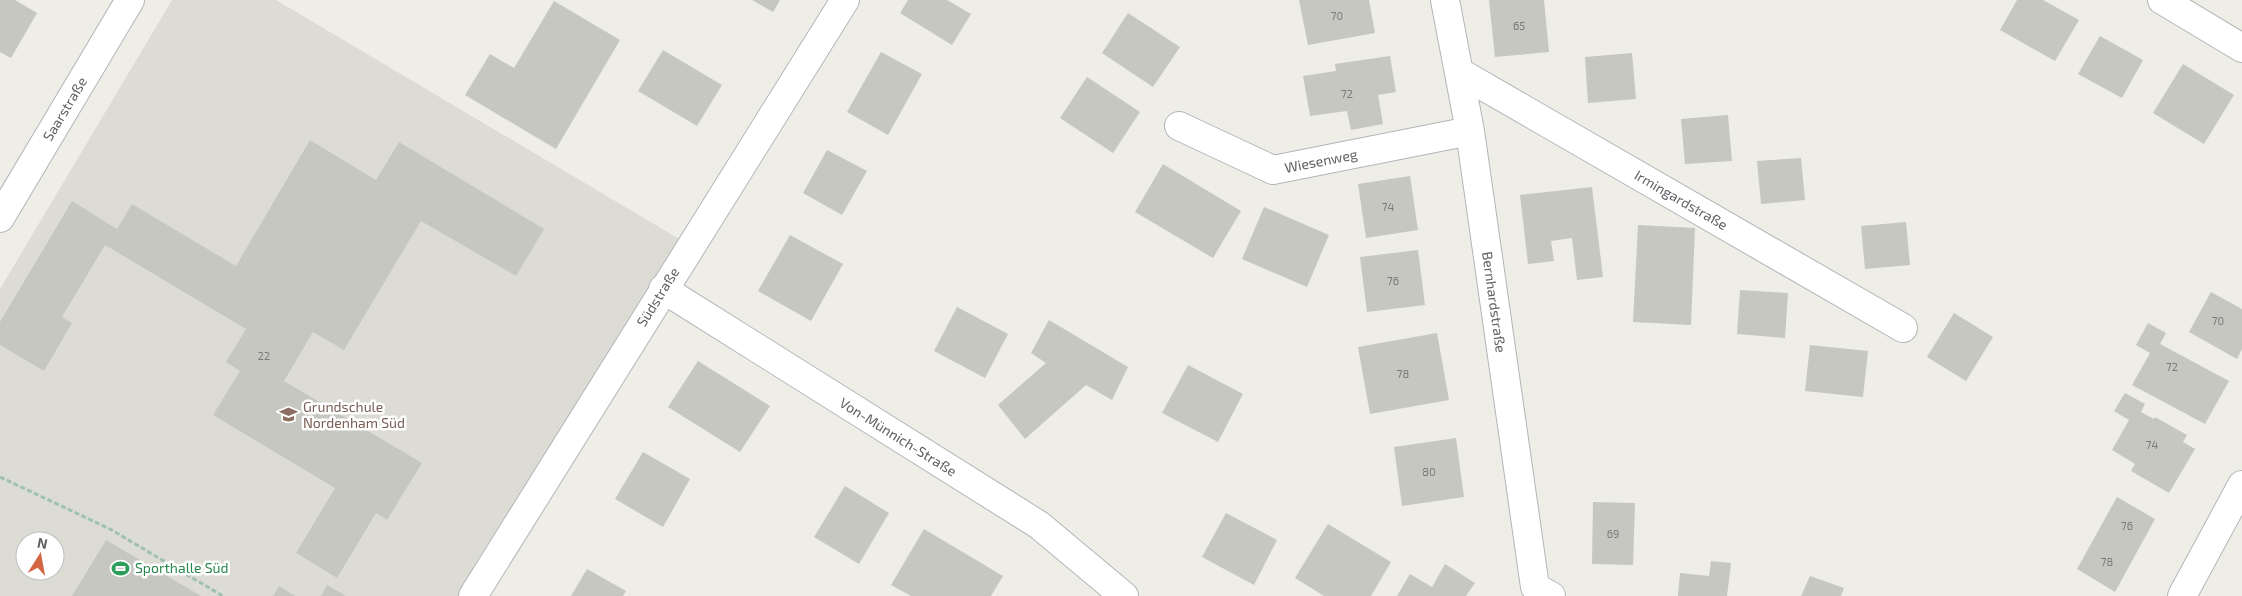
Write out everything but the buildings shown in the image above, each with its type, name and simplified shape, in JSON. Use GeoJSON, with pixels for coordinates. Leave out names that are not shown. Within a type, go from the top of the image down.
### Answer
{"type":"FeatureCollection","features":[{"type":"Feature","properties":{"kind":"street","name":"Saarstraße"},"geometry":{"type":"LineString","coordinates":[[0,218],[130,0]]}},
{"type":"Feature","properties":{"kind":"street","name":"Südstraße"},"geometry":{"type":"LineString","coordinates":[[473,596],[845,0]]}},
{"type":"Feature","properties":{"kind":"street","name":"Bernhardstraße"},"geometry":{"type":"LineString","coordinates":[[1445,0],[1470,131],[1538,593]]}},
{"type":"Feature","properties":{"kind":"street"},"geometry":{"type":"LineString","coordinates":[[2162,0],[2242,48]]}},
{"type":"Feature","properties":{"kind":"street","name":"Irmingardstraße"},"geometry":{"type":"LineString","coordinates":[[1459,72],[1903,328]]}},
{"type":"Feature","properties":{"kind":"street","name":"Wiesenweg"},"geometry":{"type":"LineString","coordinates":[[1179,126],[1273,170],[1470,131]]}},
{"type":"Feature","properties":{"kind":"street","name":"Von-Münnich-Straße"},"geometry":{"type":"LineString","coordinates":[[663,290],[1039,525],[1124,596]]}},
{"type":"Feature","properties":{"kind":"street"},"geometry":{"type":"LineString","coordinates":[[2182,596],[2242,485]]}},
{"type":"Feature","properties":{"kind":"path"},"geometry":{"type":"LineString","coordinates":[[0,477],[110,529],[222,596]]}},
{"type":"Feature","properties":{"kind":"shaded area","name":"Grundschule Nordenham Süd"},"geometry":{"type":"Polygon","coordinates":[[[172,0],[276,0],[681,240],[470,596],[0,596],[0,289],[172,0]]]}},
{"type":"Feature","properties":{"kind":"place","name":"Grundschule Nordenham Süd"},"geometry":{"type":"Point","coordinates":[289,415]}},
{"type":"Feature","properties":{"kind":"place","name":"Sporthalle Süd"},"geometry":{"type":"Point","coordinates":[121,568]}}]}
